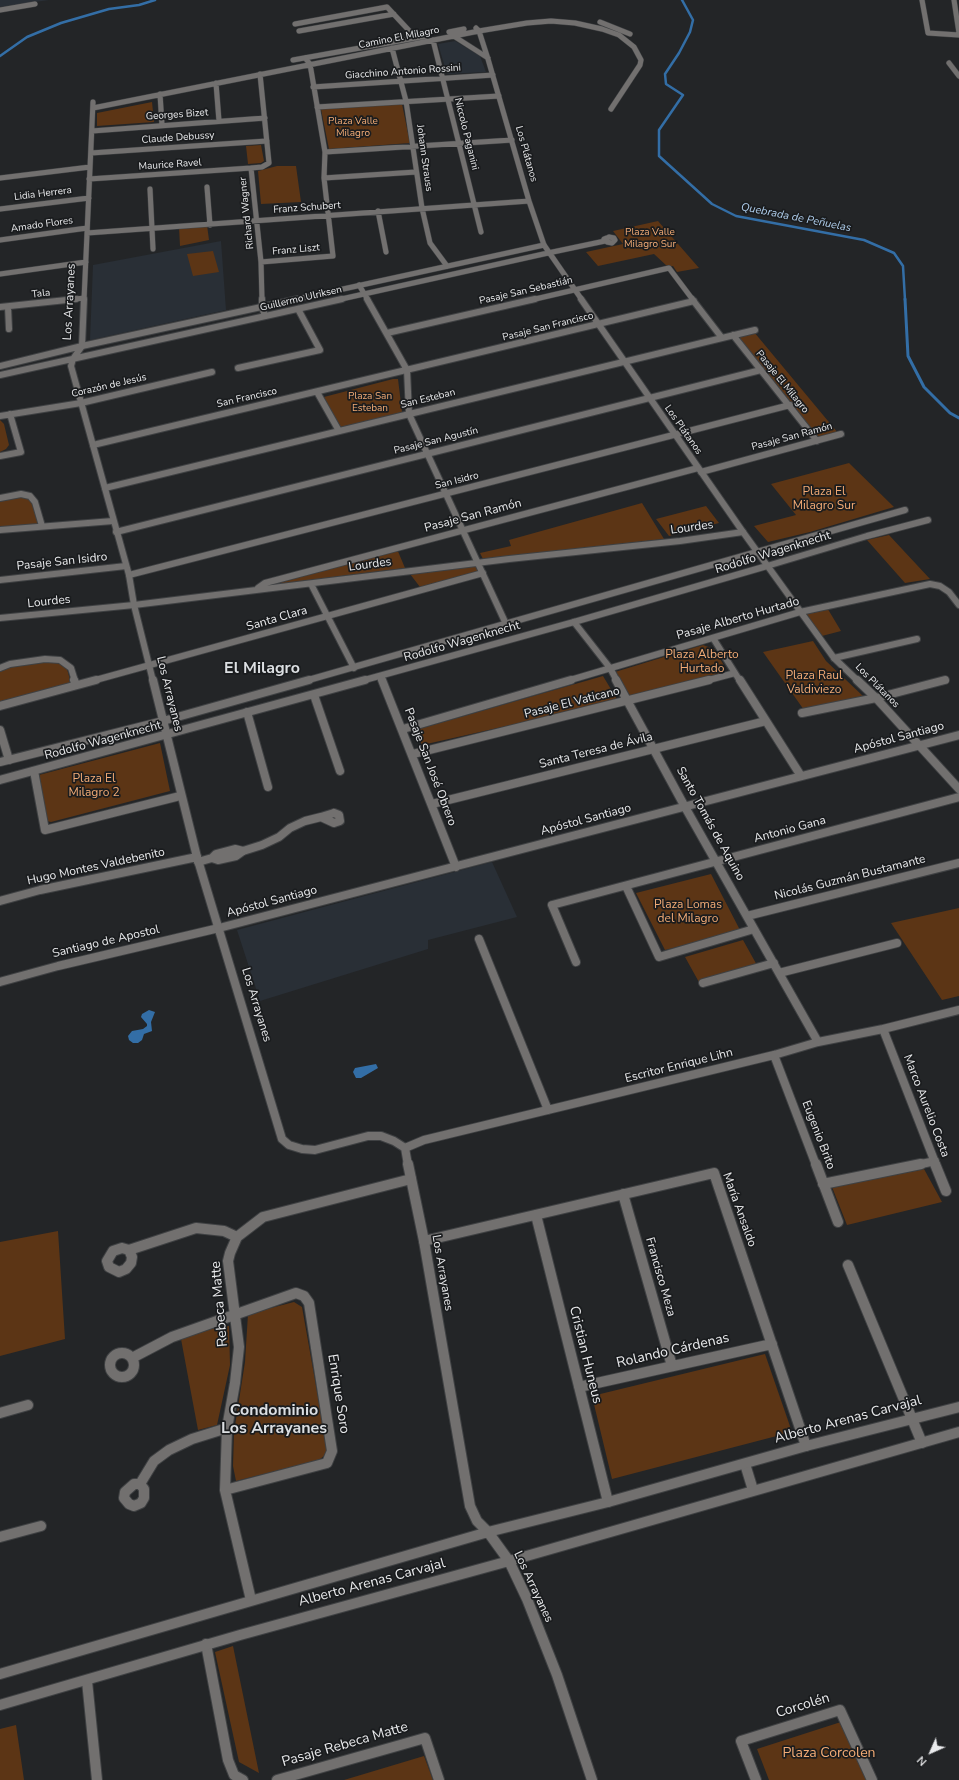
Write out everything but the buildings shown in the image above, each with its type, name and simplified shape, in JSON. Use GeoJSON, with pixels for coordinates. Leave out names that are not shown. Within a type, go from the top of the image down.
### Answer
{"type":"FeatureCollection","features":[{"type":"Feature","properties":{"kind":"street"},"geometry":{"type":"LineString","coordinates":[[922,0],[928,33],[959,34],[954,0]]}},
{"type":"Feature","properties":{"kind":"street"},"geometry":{"type":"LineString","coordinates":[[0,10],[36,4]]}},
{"type":"Feature","properties":{"kind":"street"},"geometry":{"type":"LineString","coordinates":[[295,24],[386,7],[389,8],[416,38]]}},
{"type":"Feature","properties":{"kind":"street"},"geometry":{"type":"LineString","coordinates":[[299,31],[394,14]]}},
{"type":"Feature","properties":{"kind":"street"},"geometry":{"type":"LineString","coordinates":[[488,59],[448,32],[539,19],[584,19]]}},
{"type":"Feature","properties":{"kind":"street","name":"Camino El Milagro"},"geometry":{"type":"LineString","coordinates":[[93,105],[160,94],[539,19],[594,26],[613,33],[634,47],[640,60],[637,72],[622,91],[611,109]]}},
{"type":"Feature","properties":{"kind":"street"},"geometry":{"type":"LineString","coordinates":[[596,22],[630,34]]}},
{"type":"Feature","properties":{"kind":"street"},"geometry":{"type":"LineString","coordinates":[[475,27],[479,31]]}},
{"type":"Feature","properties":{"kind":"street"},"geometry":{"type":"LineString","coordinates":[[613,33],[620,30]]}},
{"type":"Feature","properties":{"kind":"street","name":"Los Plátanos"},"geometry":{"type":"LineString","coordinates":[[479,31],[529,201],[548,253],[699,470],[834,658],[876,698],[959,789]]}},
{"type":"Feature","properties":{"kind":"street"},"geometry":{"type":"LineString","coordinates":[[293,60],[427,36]]}},
{"type":"Feature","properties":{"kind":"street","name":"Niccolo Paganini"},"geometry":{"type":"LineString","coordinates":[[433,40],[460,143],[481,232]]}},
{"type":"Feature","properties":{"kind":"street","name":"Johann Strauss"},"geometry":{"type":"LineString","coordinates":[[392,48],[406,101],[414,146],[416,172],[422,208],[430,243],[446,266]]}},
{"type":"Feature","properties":{"kind":"street"},"geometry":{"type":"LineString","coordinates":[[305,58],[310,64],[324,152],[324,178],[328,216]]}},
{"type":"Feature","properties":{"kind":"street"},"geometry":{"type":"LineString","coordinates":[[949,63],[959,76]]}},
{"type":"Feature","properties":{"kind":"street","name":"Richard Wagner"},"geometry":{"type":"LineString","coordinates":[[260,74],[269,163],[262,167],[251,168],[261,262],[262,307],[266,316]]}},
{"type":"Feature","properties":{"kind":"street","name":"Giacchino Antonio Rossini"},"geometry":{"type":"LineString","coordinates":[[314,87],[493,75]]}},
{"type":"Feature","properties":{"kind":"street"},"geometry":{"type":"LineString","coordinates":[[216,83],[219,121]]}},
{"type":"Feature","properties":{"kind":"street"},"geometry":{"type":"LineString","coordinates":[[160,94],[162,125]]}},
{"type":"Feature","properties":{"kind":"street"},"geometry":{"type":"LineString","coordinates":[[317,108],[499,96]]}},
{"type":"Feature","properties":{"kind":"street","name":"Los Arrayanes"},"geometry":{"type":"LineString","coordinates":[[93,105],[82,346],[73,359],[71,366],[126,566],[180,796],[197,860],[219,928],[282,1139],[289,1145],[302,1149],[315,1150],[368,1136],[382,1136],[405,1148],[424,1242],[470,1506],[477,1521],[488,1532],[509,1561],[527,1599],[557,1675],[592,1780]]}},
{"type":"Feature","properties":{"kind":"street","name":"Georges Bizet"},"geometry":{"type":"LineString","coordinates":[[92,131],[265,118]]}},
{"type":"Feature","properties":{"kind":"street"},"geometry":{"type":"LineString","coordinates":[[324,152],[512,140]]}},
{"type":"Feature","properties":{"kind":"street","name":"Claude Debussy"},"geometry":{"type":"LineString","coordinates":[[91,153],[267,141]]}},
{"type":"Feature","properties":{"kind":"street"},"geometry":{"type":"LineString","coordinates":[[0,178],[90,167]]}},
{"type":"Feature","properties":{"kind":"street","name":"Maurice Ravel"},"geometry":{"type":"LineString","coordinates":[[89,179],[251,168]]}},
{"type":"Feature","properties":{"kind":"street"},"geometry":{"type":"LineString","coordinates":[[324,178],[416,172]]}},
{"type":"Feature","properties":{"kind":"street"},"geometry":{"type":"LineString","coordinates":[[207,187],[210,224]]}},
{"type":"Feature","properties":{"kind":"street"},"geometry":{"type":"LineString","coordinates":[[150,189],[153,250]]}},
{"type":"Feature","properties":{"kind":"street","name":"Lidia Herrera"},"geometry":{"type":"LineString","coordinates":[[0,209],[89,198]]}},
{"type":"Feature","properties":{"kind":"street","name":"Franz Schubert"},"geometry":{"type":"LineString","coordinates":[[87,230],[152,228],[529,201]]}},
{"type":"Feature","properties":{"kind":"street"},"geometry":{"type":"LineString","coordinates":[[378,211],[386,252]]}},
{"type":"Feature","properties":{"kind":"street","name":"Franz Liszt"},"geometry":{"type":"LineString","coordinates":[[261,262],[333,256],[328,216]]}},
{"type":"Feature","properties":{"kind":"street","name":"Amado Flores"},"geometry":{"type":"LineString","coordinates":[[0,240],[87,230]]}},
{"type":"Feature","properties":{"kind":"street","name":"Guillermo Ulriksen"},"geometry":{"type":"LineString","coordinates":[[0,375],[605,241]]}},
{"type":"Feature","properties":{"kind":"street","name":"Guillermo Ulriksen"},"geometry":{"type":"LineString","coordinates":[[0,366],[82,346],[544,245]]}},
{"type":"Feature","properties":{"kind":"street"},"geometry":{"type":"LineString","coordinates":[[0,274],[86,262]]}},
{"type":"Feature","properties":{"kind":"street","name":"Pasaje San Sebastián"},"geometry":{"type":"LineString","coordinates":[[387,332],[669,268],[694,301]]}},
{"type":"Feature","properties":{"kind":"street"},"geometry":{"type":"LineString","coordinates":[[359,285],[387,332],[407,370],[408,414],[506,624]]}},
{"type":"Feature","properties":{"kind":"street","name":"Tala"},"geometry":{"type":"LineString","coordinates":[[0,307],[84,298]]}},
{"type":"Feature","properties":{"kind":"street"},"geometry":{"type":"LineString","coordinates":[[694,301],[722,338]]}},
{"type":"Feature","properties":{"kind":"street","name":"Pasaje San Francisco"},"geometry":{"type":"LineString","coordinates":[[407,370],[694,301]]}},
{"type":"Feature","properties":{"kind":"street"},"geometry":{"type":"LineString","coordinates":[[8,307],[9,329]]}},
{"type":"Feature","properties":{"kind":"street"},"geometry":{"type":"LineString","coordinates":[[238,368],[320,350],[298,309]]}},
{"type":"Feature","properties":{"kind":"street","name":"San Esteban"},"geometry":{"type":"LineString","coordinates":[[105,488],[755,330]]}},
{"type":"Feature","properties":{"kind":"street","name":"Pasaje El Milagro"},"geometry":{"type":"LineString","coordinates":[[733,335],[817,441]]}},
{"type":"Feature","properties":{"kind":"street","name":"San Francisco"},"geometry":{"type":"LineString","coordinates":[[93,446],[407,370]]}},
{"type":"Feature","properties":{"kind":"street","name":"Pasaje San Agustín"},"geometry":{"type":"LineString","coordinates":[[116,532],[761,370]]}},
{"type":"Feature","properties":{"kind":"street","name":"Corazón de Jesús"},"geometry":{"type":"LineString","coordinates":[[0,416],[81,403],[212,372]]}},
{"type":"Feature","properties":{"kind":"street"},"geometry":{"type":"LineString","coordinates":[[317,392],[339,431]]}},
{"type":"Feature","properties":{"kind":"street","name":"San Isidro"},"geometry":{"type":"LineString","coordinates":[[128,575],[790,405]]}},
{"type":"Feature","properties":{"kind":"street"},"geometry":{"type":"LineString","coordinates":[[0,456],[21,452],[10,414]]}},
{"type":"Feature","properties":{"kind":"street","name":"Pasaje San Ramón"},"geometry":{"type":"LineString","coordinates":[[256,590],[259,586],[265,583],[463,530],[841,434]]}},
{"type":"Feature","properties":{"kind":"street"},"geometry":{"type":"LineString","coordinates":[[0,498],[21,494],[30,496],[35,502],[42,526]]}},
{"type":"Feature","properties":{"kind":"street","name":"Rodolfo Wagenknecht"},"geometry":{"type":"LineString","coordinates":[[0,762],[163,721],[354,668],[905,510]]}},
{"type":"Feature","properties":{"kind":"street","name":"Rodolfo Wagenknecht"},"geometry":{"type":"LineString","coordinates":[[0,780],[574,622],[866,536],[928,520]]}},
{"type":"Feature","properties":{"kind":"street"},"geometry":{"type":"LineString","coordinates":[[0,530],[113,521]]}},
{"type":"Feature","properties":{"kind":"street","name":"Lourdes"},"geometry":{"type":"LineString","coordinates":[[0,618],[134,605],[478,563],[680,541],[743,532]]}},
{"type":"Feature","properties":{"kind":"street","name":"Pasaje San Isidro"},"geometry":{"type":"LineString","coordinates":[[0,580],[126,566]]}},
{"type":"Feature","properties":{"kind":"street","name":"Santa Clara"},"geometry":{"type":"LineString","coordinates":[[0,706],[483,573]]}},
{"type":"Feature","properties":{"kind":"street"},"geometry":{"type":"LineString","coordinates":[[311,584],[354,668]]}},
{"type":"Feature","properties":{"kind":"street","name":"Pasaje Alberto Hurtado"},"geometry":{"type":"LineString","coordinates":[[403,729],[800,612],[930,584],[940,586],[949,592],[959,605]]}},
{"type":"Feature","properties":{"kind":"street","name":"Santo Tomás de Aquino"},"geometry":{"type":"LineString","coordinates":[[574,622],[610,668],[685,806],[818,1042]]}},
{"type":"Feature","properties":{"kind":"street"},"geometry":{"type":"LineString","coordinates":[[713,638],[801,776]]}},
{"type":"Feature","properties":{"kind":"street"},"geometry":{"type":"LineString","coordinates":[[834,658],[917,639]]}},
{"type":"Feature","properties":{"kind":"street"},"geometry":{"type":"LineString","coordinates":[[0,668],[10,664],[45,659],[60,660],[71,668],[76,685]]}},
{"type":"Feature","properties":{"kind":"street","name":"Pasaje El Vaticano"},"geometry":{"type":"LineString","coordinates":[[413,754],[736,673]]}},
{"type":"Feature","properties":{"kind":"street","name":"Pasaje San José Obrero"},"geometry":{"type":"LineString","coordinates":[[381,676],[456,866]]}},
{"type":"Feature","properties":{"kind":"street"},"geometry":{"type":"LineString","coordinates":[[802,713],[876,698],[945,680]]}},
{"type":"Feature","properties":{"kind":"street"},"geometry":{"type":"LineString","coordinates":[[314,694],[340,771]]}},
{"type":"Feature","properties":{"kind":"street"},"geometry":{"type":"LineString","coordinates":[[247,712],[268,787]]}},
{"type":"Feature","properties":{"kind":"street","name":"Santa Teresa de Ávila"},"geometry":{"type":"LineString","coordinates":[[432,804],[766,721]]}},
{"type":"Feature","properties":{"kind":"street"},"geometry":{"type":"LineString","coordinates":[[0,730],[9,760]]}},
{"type":"Feature","properties":{"kind":"street","name":"Apóstol Santiago"},"geometry":{"type":"LineString","coordinates":[[219,928],[959,735]]}},
{"type":"Feature","properties":{"kind":"street"},"geometry":{"type":"LineString","coordinates":[[34,771],[45,830],[180,796]]}},
{"type":"Feature","properties":{"kind":"street","name":"Antonio Gana"},"geometry":{"type":"LineString","coordinates":[[576,962],[552,905],[959,797]]}},
{"type":"Feature","properties":{"kind":"street","name":"Hugo Montes Valdebenito"},"geometry":{"type":"LineString","coordinates":[[0,901],[40,890],[197,860],[212,858],[218,860],[236,856],[243,851],[262,845],[279,837],[290,828],[321,817]]}},
{"type":"Feature","properties":{"kind":"street","name":"Nicolás Guzmán Bustamante"},"geometry":{"type":"LineString","coordinates":[[747,916],[959,863]]}},
{"type":"Feature","properties":{"kind":"street"},"geometry":{"type":"LineString","coordinates":[[626,886],[659,957],[754,929]]}},
{"type":"Feature","properties":{"kind":"street","name":"Santiago de Apostol"},"geometry":{"type":"LineString","coordinates":[[0,982],[58,966],[219,928]]}},
{"type":"Feature","properties":{"kind":"street"},"geometry":{"type":"LineString","coordinates":[[479,939],[548,1110]]}},
{"type":"Feature","properties":{"kind":"street"},"geometry":{"type":"LineString","coordinates":[[779,973],[897,943]]}},
{"type":"Feature","properties":{"kind":"street"},"geometry":{"type":"LineString","coordinates":[[703,983],[774,963]]}},
{"type":"Feature","properties":{"kind":"street","name":"Escritor Enrique Lihn"},"geometry":{"type":"LineString","coordinates":[[405,1148],[424,1140],[774,1055],[818,1042],[884,1029],[959,1010]]}},
{"type":"Feature","properties":{"kind":"street","name":"Marco Aurelio Costa"},"geometry":{"type":"LineString","coordinates":[[884,1029],[946,1191]]}},
{"type":"Feature","properties":{"kind":"street","name":"Eugenio Brito"},"geometry":{"type":"LineString","coordinates":[[774,1055],[838,1222]]}},
{"type":"Feature","properties":{"kind":"street"},"geometry":{"type":"LineString","coordinates":[[824,1184],[935,1161]]}},
{"type":"Feature","properties":{"kind":"street","name":"María Ansaldo"},"geometry":{"type":"LineString","coordinates":[[424,1242],[714,1173],[806,1446]]}},
{"type":"Feature","properties":{"kind":"street","name":"Rebeca Matte"},"geometry":{"type":"LineString","coordinates":[[251,1600],[225,1490],[227,1428],[235,1383],[239,1347],[236,1314],[228,1261],[233,1245],[237,1237],[249,1225],[263,1217],[411,1179]]}},
{"type":"Feature","properties":{"kind":"street","name":"Francisco Meza"},"geometry":{"type":"LineString","coordinates":[[623,1194],[672,1366]]}},
{"type":"Feature","properties":{"kind":"street","name":"Cristian Huneus"},"geometry":{"type":"LineString","coordinates":[[536,1215],[608,1502]]}},
{"type":"Feature","properties":{"kind":"street"},"geometry":{"type":"LineString","coordinates":[[129,1250],[196,1228],[224,1231],[237,1237]]}},
{"type":"Feature","properties":{"kind":"street"},"geometry":{"type":"LineString","coordinates":[[848,1265],[922,1443]]}},
{"type":"Feature","properties":{"kind":"street","name":"Enrique Soro"},"geometry":{"type":"LineString","coordinates":[[225,1490],[320,1466],[327,1463],[332,1451],[309,1303],[304,1296],[296,1293],[236,1314]]}},
{"type":"Feature","properties":{"kind":"street"},"geometry":{"type":"LineString","coordinates":[[132,1358],[172,1338],[236,1314]]}},
{"type":"Feature","properties":{"kind":"street","name":"Rolando Cárdenas"},"geometry":{"type":"LineString","coordinates":[[579,1387],[772,1344]]}},
{"type":"Feature","properties":{"kind":"street"},"geometry":{"type":"LineString","coordinates":[[0,1413],[28,1405]]}},
{"type":"Feature","properties":{"kind":"street","name":"Alberto Arenas Carvajal"},"geometry":{"type":"LineString","coordinates":[[0,1674],[488,1532],[608,1502],[806,1446],[959,1407]]}},
{"type":"Feature","properties":{"kind":"street"},"geometry":{"type":"LineString","coordinates":[[140,1484],[154,1461],[169,1450],[192,1439],[227,1428]]}},
{"type":"Feature","properties":{"kind":"street","name":"Alberto Arenas Carvajal"},"geometry":{"type":"LineString","coordinates":[[0,1705],[87,1681],[206,1644],[509,1561],[959,1432]]}},
{"type":"Feature","properties":{"kind":"street"},"geometry":{"type":"LineString","coordinates":[[745,1464],[753,1490]]}},
{"type":"Feature","properties":{"kind":"street"},"geometry":{"type":"LineString","coordinates":[[0,1537],[40,1526]]}},
{"type":"Feature","properties":{"kind":"street"},"geometry":{"type":"LineString","coordinates":[[206,1644],[228,1760],[234,1775],[243,1780]]}},
{"type":"Feature","properties":{"kind":"street"},"geometry":{"type":"LineString","coordinates":[[87,1681],[97,1780]]}},
{"type":"Feature","properties":{"kind":"street","name":"Corcolén"},"geometry":{"type":"LineString","coordinates":[[756,1780],[741,1741],[840,1710],[872,1780]]}},
{"type":"Feature","properties":{"kind":"street","name":"Pasaje Rebeca Matte"},"geometry":{"type":"LineString","coordinates":[[277,1780],[425,1738],[439,1780]]}},
{"type":"Feature","properties":{"kind":"shaded area"},"geometry":{"type":"Polygon","coordinates":[[[0,0],[49,0],[0,7],[0,0]]]}},
{"type":"Feature","properties":{"kind":"shaded area"},"geometry":{"type":"Polygon","coordinates":[[[455,41],[480,56],[486,72],[447,74],[438,44],[455,41]]]}},
{"type":"Feature","properties":{"kind":"shaded area"},"geometry":{"type":"Polygon","coordinates":[[[221,241],[226,310],[90,340],[93,265],[221,241]]]}},
{"type":"Feature","properties":{"kind":"shaded area"},"geometry":{"type":"Polygon","coordinates":[[[492,862],[517,917],[428,940],[428,949],[260,1001],[237,930],[492,862]]]}},
{"type":"Feature","properties":{"kind":"green space"},"geometry":{"type":"Polygon","coordinates":[[[152,102],[154,122],[97,126],[97,113],[152,102]]]}},
{"type":"Feature","properties":{"kind":"green space","name":"Plaza Valle Milagro"},"geometry":{"type":"Polygon","coordinates":[[[402,104],[410,143],[329,149],[321,109],[402,104]]]}},
{"type":"Feature","properties":{"kind":"green space"},"geometry":{"type":"Polygon","coordinates":[[[261,145],[264,161],[261,163],[248,164],[246,146],[261,145]]]}},
{"type":"Feature","properties":{"kind":"green space"},"geometry":{"type":"Polygon","coordinates":[[[277,166],[296,166],[301,202],[261,204],[258,171],[277,166]]]}},
{"type":"Feature","properties":{"kind":"green space","name":"Plaza Valle Milagro Sur"},"geometry":{"type":"Polygon","coordinates":[[[658,221],[699,268],[677,272],[673,266],[668,267],[654,254],[598,266],[586,252],[623,244],[613,231],[658,221]]]}},
{"type":"Feature","properties":{"kind":"green space"},"geometry":{"type":"Polygon","coordinates":[[[207,225],[209,240],[180,246],[179,227],[207,225]]]}},
{"type":"Feature","properties":{"kind":"green space"},"geometry":{"type":"Polygon","coordinates":[[[213,251],[219,272],[193,276],[187,254],[213,251]]]}},
{"type":"Feature","properties":{"kind":"green space"},"geometry":{"type":"Polygon","coordinates":[[[754,332],[838,433],[818,439],[737,337],[754,332]]]}},
{"type":"Feature","properties":{"kind":"green space","name":"Plaza San Esteban"},"geometry":{"type":"Polygon","coordinates":[[[398,379],[402,412],[340,428],[324,397],[398,379]]]}},
{"type":"Feature","properties":{"kind":"green space"},"geometry":{"type":"Polygon","coordinates":[[[0,420],[4,424],[9,445],[6,449],[0,452],[0,420]]]}},
{"type":"Feature","properties":{"kind":"green space","name":"Plaza El Milagro Sur"},"geometry":{"type":"Polygon","coordinates":[[[849,463],[894,507],[810,532],[768,542],[754,526],[796,515],[771,484],[849,463]]]}},
{"type":"Feature","properties":{"kind":"green space"},"geometry":{"type":"Polygon","coordinates":[[[20,496],[28,498],[33,503],[38,524],[0,528],[0,500],[20,496]]]}},
{"type":"Feature","properties":{"kind":"green space"},"geometry":{"type":"Polygon","coordinates":[[[642,503],[664,539],[483,559],[480,553],[511,546],[509,540],[642,503]]]}},
{"type":"Feature","properties":{"kind":"green space"},"geometry":{"type":"Polygon","coordinates":[[[706,506],[719,523],[669,536],[656,519],[706,506]]]}},
{"type":"Feature","properties":{"kind":"green space"},"geometry":{"type":"Polygon","coordinates":[[[889,535],[930,579],[905,583],[867,540],[889,535]]]}},
{"type":"Feature","properties":{"kind":"green space"},"geometry":{"type":"Polygon","coordinates":[[[397,549],[405,568],[271,585],[397,549]]]}},
{"type":"Feature","properties":{"kind":"green space"},"geometry":{"type":"Polygon","coordinates":[[[477,565],[479,571],[420,587],[410,574],[477,565]]]}},
{"type":"Feature","properties":{"kind":"green space"},"geometry":{"type":"Polygon","coordinates":[[[826,606],[841,631],[818,637],[800,612],[826,606]]]}},
{"type":"Feature","properties":{"kind":"green space","name":"Plaza Raul Valdiviezo"},"geometry":{"type":"Polygon","coordinates":[[[813,641],[826,661],[864,697],[804,710],[763,652],[813,641]]]}},
{"type":"Feature","properties":{"kind":"green space","name":"Plaza Alberto Hurtado"},"geometry":{"type":"Polygon","coordinates":[[[703,645],[714,649],[725,667],[720,675],[630,696],[615,672],[703,645]]]}},
{"type":"Feature","properties":{"kind":"green space"},"geometry":{"type":"Polygon","coordinates":[[[44,662],[58,662],[67,669],[71,683],[0,703],[0,671],[11,667],[44,662]]]}},
{"type":"Feature","properties":{"kind":"green space"},"geometry":{"type":"Polygon","coordinates":[[[603,676],[618,701],[422,745],[415,730],[603,676]]]}},
{"type":"Feature","properties":{"kind":"green space","name":"Plaza El Milagro 2"},"geometry":{"type":"Polygon","coordinates":[[[160,743],[170,791],[51,822],[47,821],[39,775],[160,743]]]}},
{"type":"Feature","properties":{"kind":"green space","name":"Plaza Lomas del Milagro"},"geometry":{"type":"Polygon","coordinates":[[[711,874],[741,932],[665,950],[636,893],[711,874]]]}},
{"type":"Feature","properties":{"kind":"green space"},"geometry":{"type":"Polygon","coordinates":[[[959,908],[959,996],[942,1000],[891,923],[959,908]]]}},
{"type":"Feature","properties":{"kind":"green space"},"geometry":{"type":"Polygon","coordinates":[[[743,940],[758,967],[700,984],[685,957],[743,940]]]}},
{"type":"Feature","properties":{"kind":"green space"},"geometry":{"type":"Polygon","coordinates":[[[924,1169],[942,1202],[847,1225],[832,1187],[924,1169]]]}},
{"type":"Feature","properties":{"kind":"green space"},"geometry":{"type":"Polygon","coordinates":[[[58,1231],[65,1339],[0,1356],[0,1242],[58,1231]]]}},
{"type":"Feature","properties":{"kind":"green space"},"geometry":{"type":"Polygon","coordinates":[[[294,1302],[302,1307],[327,1448],[325,1455],[319,1460],[236,1481],[233,1466],[234,1432],[245,1362],[248,1314],[294,1302]]]}},
{"type":"Feature","properties":{"kind":"green space"},"geometry":{"type":"Polygon","coordinates":[[[229,1326],[230,1365],[217,1425],[198,1430],[181,1339],[204,1330],[229,1326]]]}},
{"type":"Feature","properties":{"kind":"green space"},"geometry":{"type":"Polygon","coordinates":[[[765,1354],[792,1432],[612,1479],[592,1396],[765,1354]]]}},
{"type":"Feature","properties":{"kind":"green space"},"geometry":{"type":"Polygon","coordinates":[[[233,1646],[259,1773],[239,1762],[215,1652],[233,1646]]]}},
{"type":"Feature","properties":{"kind":"green space","name":"Plaza Corcolen"},"geometry":{"type":"Polygon","coordinates":[[[844,1721],[869,1780],[769,1780],[757,1749],[844,1721]]]}},
{"type":"Feature","properties":{"kind":"green space"},"geometry":{"type":"Polygon","coordinates":[[[16,1725],[24,1780],[0,1780],[0,1729],[16,1725]]]}},
{"type":"Feature","properties":{"kind":"green space"},"geometry":{"type":"Polygon","coordinates":[[[424,1756],[433,1780],[344,1780],[424,1756]]]}},
{"type":"Feature","properties":{"kind":"water"},"geometry":{"type":"Polygon","coordinates":[[[149,1010],[155,1012],[151,1022],[152,1031],[144,1034],[142,1040],[138,1043],[133,1043],[129,1040],[128,1036],[132,1031],[143,1029],[147,1026],[141,1017],[142,1014],[149,1010]]]}},
{"type":"Feature","properties":{"kind":"water"},"geometry":{"type":"Polygon","coordinates":[[[376,1064],[378,1068],[361,1078],[356,1078],[353,1072],[355,1068],[376,1064]]]}},
{"type":"Feature","properties":{"kind":"waterway"},"geometry":{"type":"LineString","coordinates":[[0,56],[27,37],[61,23],[109,9],[139,5],[155,0]]}},
{"type":"Feature","properties":{"kind":"waterway","name":"Quebrada de Peñuelas"},"geometry":{"type":"LineString","coordinates":[[682,0],[693,20],[690,32],[679,53],[665,74],[666,84],[683,95],[659,130],[659,156],[712,204],[736,216],[864,240],[894,253],[903,266],[905,300]]}},
{"type":"Feature","properties":{"kind":"waterway","name":"Quebrada de Peñuelas"},"geometry":{"type":"LineString","coordinates":[[905,299],[908,356],[924,387],[950,413],[959,418]]}},
{"type":"Feature","properties":{"kind":"district","name":"El Milagro"},"geometry":{"type":"Point","coordinates":[262,669]}},
{"type":"Feature","properties":{"kind":"district","name":"Condominio Los Arrayanes"},"geometry":{"type":"Point","coordinates":[274,1420]}}]}
